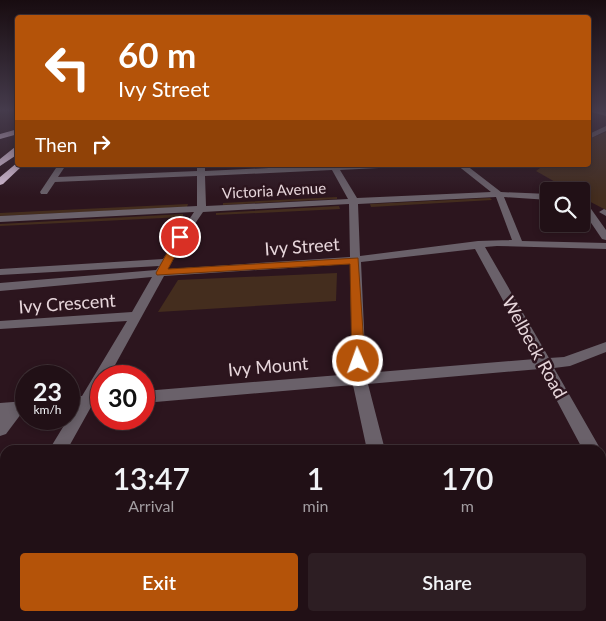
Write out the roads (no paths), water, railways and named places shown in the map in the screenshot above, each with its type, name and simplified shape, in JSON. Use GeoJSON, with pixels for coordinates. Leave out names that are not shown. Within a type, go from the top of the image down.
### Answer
{"type":"FeatureCollection","features":[{"type":"Feature","properties":{"kind":"highway"},"geometry":{"type":"LineString","coordinates":[[6,146],[14,140]]}},
{"type":"Feature","properties":{"kind":"highway"},"geometry":{"type":"LineString","coordinates":[[0,163],[15,151]]}},
{"type":"Feature","properties":{"kind":"highway"},"geometry":{"type":"LineString","coordinates":[[0,182],[16,167]]}},
{"type":"Feature","properties":{"kind":"street"},"geometry":{"type":"LineString","coordinates":[[44,192],[61,167]]}},
{"type":"Feature","properties":{"kind":"street"},"geometry":{"type":"LineString","coordinates":[[51,180],[201,169],[290,167]]}},
{"type":"Feature","properties":{"kind":"street"},"geometry":{"type":"LineString","coordinates":[[335,167],[353,200],[359,379],[375,445]]}},
{"type":"Feature","properties":{"kind":"street"},"geometry":{"type":"LineString","coordinates":[[464,167],[499,194],[518,243]]}},
{"type":"Feature","properties":{"kind":"street"},"geometry":{"type":"LineString","coordinates":[[108,365],[180,237],[202,208],[201,169]]}},
{"type":"Feature","properties":{"kind":"street","name":"Victoria Avenue"},"geometry":{"type":"LineString","coordinates":[[0,218],[499,194],[540,196]]}},
{"type":"Feature","properties":{"kind":"street"},"geometry":{"type":"LineString","coordinates":[[590,213],[606,237]]}},
{"type":"Feature","properties":{"kind":"street","name":"Ivy Street"},"geometry":{"type":"LineString","coordinates":[[0,287],[161,273],[354,260],[478,244],[518,243],[606,246]]}},
{"type":"Feature","properties":{"kind":"street","name":"Welbeck Road"},"geometry":{"type":"LineString","coordinates":[[478,244],[589,445]]}},
{"type":"Feature","properties":{"kind":"street"},"geometry":{"type":"LineString","coordinates":[[0,272],[167,262]]}},
{"type":"Feature","properties":{"kind":"street","name":"Ivy Crescent"},"geometry":{"type":"LineString","coordinates":[[0,326],[136,316]]}},
{"type":"Feature","properties":{"kind":"street","name":"Ivy Mount"},"geometry":{"type":"LineString","coordinates":[[155,396],[565,362],[606,347]]}},
{"type":"Feature","properties":{"kind":"street"},"geometry":{"type":"LineString","coordinates":[[62,445],[90,406]]}},
{"type":"Feature","properties":{"kind":"street"},"geometry":{"type":"LineString","coordinates":[[0,429],[14,408]]}}]}
